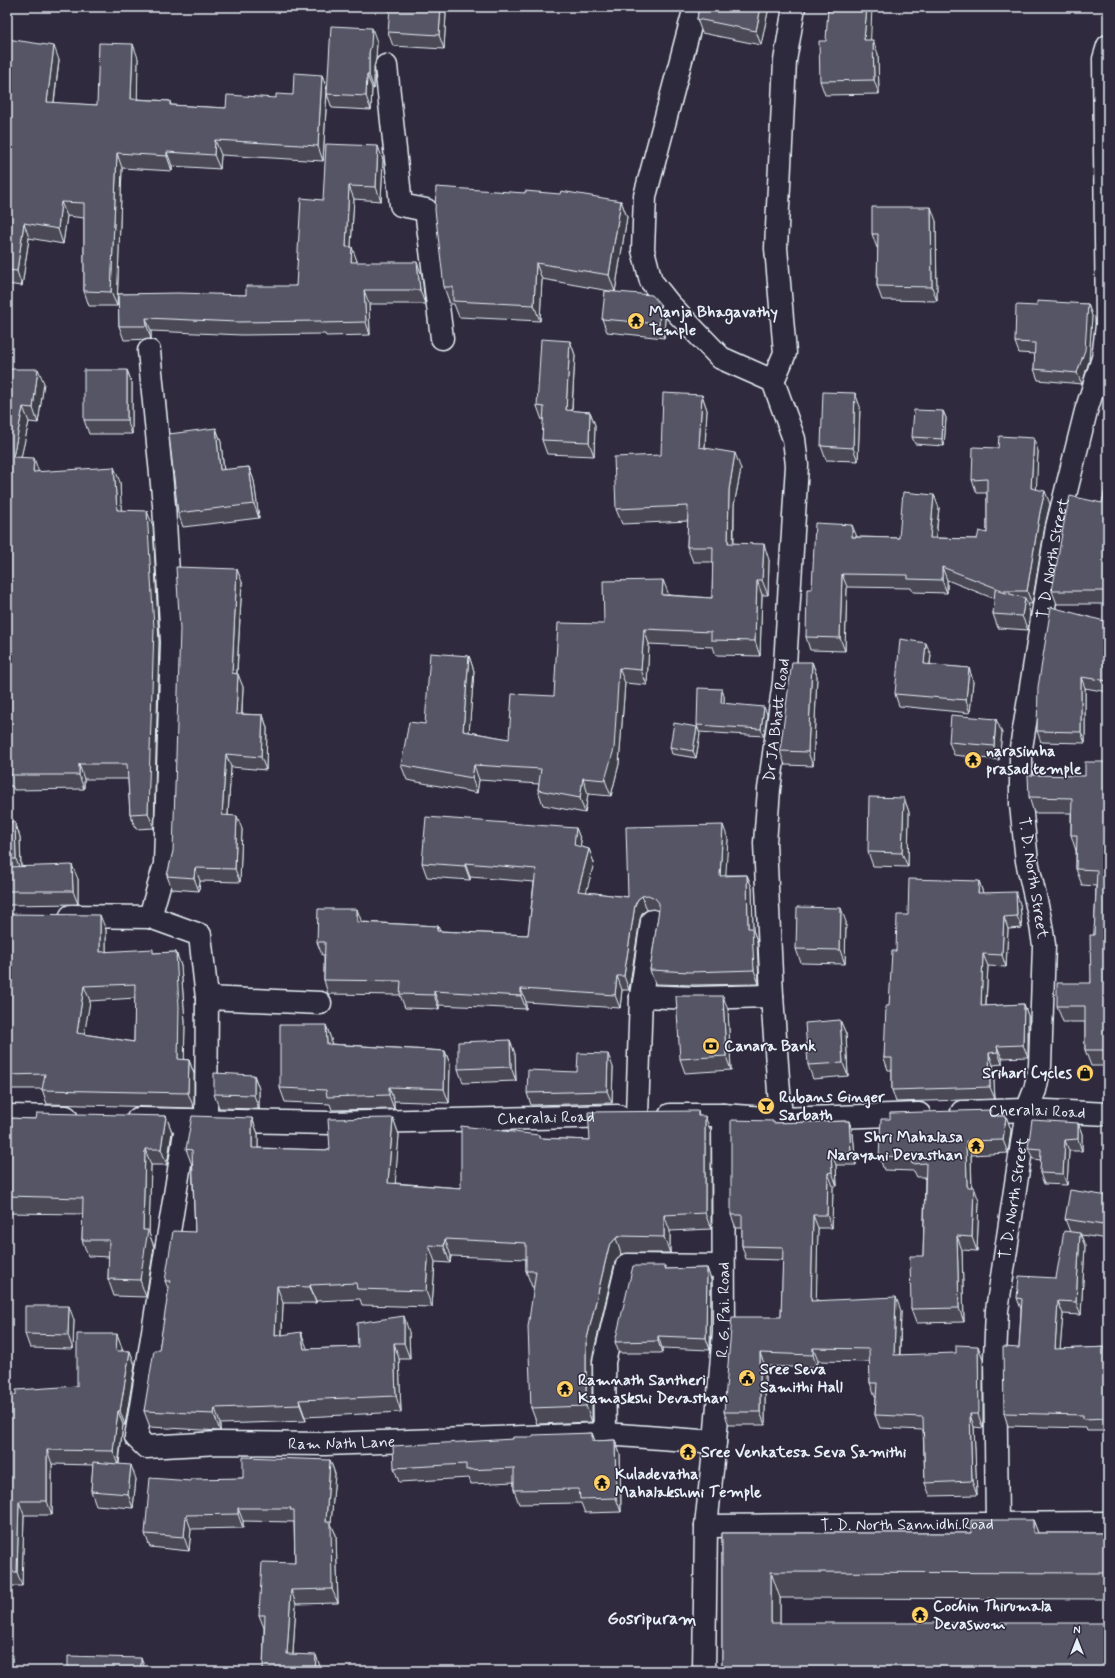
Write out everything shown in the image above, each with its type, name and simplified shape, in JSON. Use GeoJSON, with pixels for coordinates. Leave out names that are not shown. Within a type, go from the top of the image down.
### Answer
{"type":"FeatureCollection","features":[{"type":"Feature","properties":{"kind":"street"},"geometry":{"type":"LineString","coordinates":[[696,7],[645,196],[643,250],[651,280],[670,305],[720,358],[774,381],[785,353],[776,248],[785,61],[794,7]]}},
{"type":"Feature","properties":{"kind":"street","name":"T. D. North Street"},"geometry":{"type":"LineString","coordinates":[[997,1524],[995,1358],[997,1310],[1027,1110],[1035,1090],[1040,1066],[1044,944],[1027,861],[1021,806],[1021,748],[1057,527],[1086,411],[1103,358],[1107,325],[1104,59],[1108,46]]}},
{"type":"Feature","properties":{"kind":"street"},"geometry":{"type":"LineString","coordinates":[[386,66],[401,205],[426,210],[442,338]]}},
{"type":"Feature","properties":{"kind":"street"},"geometry":{"type":"LineString","coordinates":[[149,351],[164,505],[172,642],[165,864],[150,917]]}},
{"type":"Feature","properties":{"kind":"street","name":"Dr JA Bhatt Road"},"geometry":{"type":"LineString","coordinates":[[774,381],[794,439],[797,465],[784,682],[766,816],[765,843],[772,996],[781,1119]]}},
{"type":"Feature","properties":{"kind":"street"},"geometry":{"type":"LineString","coordinates":[[52,916],[150,917],[200,935],[207,998],[197,1120]]}},
{"type":"Feature","properties":{"kind":"street"},"geometry":{"type":"LineString","coordinates":[[637,1115],[641,996],[652,921]]}},
{"type":"Feature","properties":{"kind":"street"},"geometry":{"type":"LineString","coordinates":[[641,996],[695,998],[772,996]]}},
{"type":"Feature","properties":{"kind":"street"},"geometry":{"type":"LineString","coordinates":[[207,998],[320,1003]]}},
{"type":"Feature","properties":{"kind":"street","name":"Cheralai Road"},"geometry":{"type":"LineString","coordinates":[[116,1118],[329,1123],[637,1115],[723,1115],[781,1119],[1027,1110],[1108,1114]]}},
{"type":"Feature","properties":{"kind":"street","name":"R. G. Pai. Road"},"geometry":{"type":"LineString","coordinates":[[704,1671],[706,1526],[715,1442],[724,1332],[723,1115]]}},
{"type":"Feature","properties":{"kind":"street"},"geometry":{"type":"LineString","coordinates":[[7,1116],[85,1118]]}},
{"type":"Feature","properties":{"kind":"street","name":"Ram Nath Lane"},"geometry":{"type":"LineString","coordinates":[[197,1120],[136,1437],[146,1447],[219,1443],[325,1444],[605,1434]]}},
{"type":"Feature","properties":{"kind":"street"},"geometry":{"type":"LineString","coordinates":[[715,1442],[605,1434],[604,1362],[627,1264],[723,1266]]}},
{"type":"Feature","properties":{"kind":"street","name":"T. D. North Sannidhi.Road"},"geometry":{"type":"LineString","coordinates":[[706,1526],[1108,1523]]}},
{"type":"Feature","properties":{"kind":"building"},"geometry":{"type":"Polygon","coordinates":[[[390,7],[441,7],[439,35],[388,32],[390,7]]]}},
{"type":"Feature","properties":{"kind":"building"},"geometry":{"type":"Polygon","coordinates":[[[699,7],[761,7],[756,31],[697,19],[699,7]]]}},
{"type":"Feature","properties":{"kind":"building"},"geometry":{"type":"Polygon","coordinates":[[[828,7],[867,7],[864,40],[873,40],[874,80],[820,81],[819,41],[826,41],[828,7]]]}},
{"type":"Feature","properties":{"kind":"building"},"geometry":{"type":"Polygon","coordinates":[[[331,26],[372,28],[366,96],[327,94],[331,26]]]}},
{"type":"Feature","properties":{"kind":"building"},"geometry":{"type":"Polygon","coordinates":[[[7,39],[54,46],[47,102],[97,105],[99,43],[133,44],[131,99],[170,101],[170,105],[226,108],[227,95],[276,98],[276,94],[293,95],[294,73],[322,75],[318,146],[215,140],[214,155],[167,152],[167,156],[117,153],[111,292],[84,291],[84,203],[61,202],[58,229],[24,223],[17,271],[7,270],[7,39]]]}},
{"type":"Feature","properties":{"kind":"building"},"geometry":{"type":"Polygon","coordinates":[[[326,144],[378,146],[376,187],[349,186],[346,247],[352,247],[351,262],[417,262],[420,290],[364,290],[366,322],[237,322],[146,318],[147,326],[119,326],[118,294],[178,293],[246,295],[246,286],[296,286],[301,198],[323,200],[326,144]]]}},
{"type":"Feature","properties":{"kind":"building"},"geometry":{"type":"Polygon","coordinates":[[[436,187],[525,193],[525,191],[560,194],[561,191],[621,201],[609,275],[536,263],[534,305],[453,301],[453,287],[444,287],[435,210],[436,187]]]}},
{"type":"Feature","properties":{"kind":"building"},"geometry":{"type":"Polygon","coordinates":[[[872,207],[931,207],[932,287],[877,286],[878,234],[872,234],[872,207]]]}},
{"type":"Feature","properties":{"kind":"building"},"geometry":{"type":"Polygon","coordinates":[[[605,291],[652,295],[660,304],[659,324],[602,319],[605,291]]]}},
{"type":"Feature","properties":{"kind":"building"},"geometry":{"type":"Polygon","coordinates":[[[1037,301],[1088,304],[1085,350],[1077,373],[1034,369],[1035,343],[1015,342],[1016,305],[1037,306],[1037,301]]]}},
{"type":"Feature","properties":{"kind":"building"},"geometry":{"type":"Polygon","coordinates":[[[541,339],[570,341],[566,410],[590,412],[589,442],[542,440],[544,407],[537,406],[541,339]]]}},
{"type":"Feature","properties":{"kind":"building"},"geometry":{"type":"Polygon","coordinates":[[[7,369],[38,369],[33,408],[23,407],[13,457],[34,458],[33,472],[114,467],[117,510],[147,511],[154,628],[148,813],[130,814],[127,764],[79,764],[79,775],[8,775],[7,369]]]}},
{"type":"Feature","properties":{"kind":"building"},"geometry":{"type":"Polygon","coordinates":[[[84,370],[127,370],[127,420],[84,420],[84,370]]]}},
{"type":"Feature","properties":{"kind":"building"},"geometry":{"type":"Polygon","coordinates":[[[823,392],[855,393],[853,448],[821,446],[823,392]]]}},
{"type":"Feature","properties":{"kind":"building"},"geometry":{"type":"Polygon","coordinates":[[[663,393],[702,395],[699,447],[735,453],[729,490],[728,543],[764,544],[762,580],[757,580],[755,641],[711,640],[711,632],[644,629],[641,670],[619,668],[614,749],[605,780],[583,778],[580,798],[538,790],[541,769],[474,765],[472,778],[401,765],[409,722],[425,724],[430,653],[469,656],[463,731],[509,739],[512,694],[554,696],[558,623],[604,624],[603,581],[663,580],[662,595],[712,598],[713,547],[687,547],[688,506],[616,509],[614,457],[661,455],[663,393]]]}},
{"type":"Feature","properties":{"kind":"building"},"geometry":{"type":"Polygon","coordinates":[[[914,410],[943,411],[942,439],[912,437],[914,410]]]}},
{"type":"Feature","properties":{"kind":"building"},"geometry":{"type":"Polygon","coordinates":[[[216,428],[220,470],[249,467],[254,504],[178,513],[169,434],[216,428]]]}},
{"type":"Feature","properties":{"kind":"building"},"geometry":{"type":"Polygon","coordinates":[[[999,436],[1034,438],[1031,488],[1045,491],[1040,512],[1027,591],[1004,591],[942,567],[942,580],[908,579],[908,575],[842,574],[840,638],[806,637],[807,589],[812,589],[815,523],[852,525],[852,537],[899,538],[903,492],[934,495],[930,538],[977,539],[979,531],[987,533],[987,479],[972,480],[973,447],[998,448],[999,436]]]}},
{"type":"Feature","properties":{"kind":"building"},"geometry":{"type":"Polygon","coordinates":[[[1108,477],[1108,591],[1052,591],[1070,496],[1102,503],[1108,477]]]}},
{"type":"Feature","properties":{"kind":"building"},"geometry":{"type":"Polygon","coordinates":[[[176,567],[237,569],[232,673],[238,674],[236,714],[263,715],[261,757],[226,754],[222,815],[237,816],[235,869],[195,868],[194,878],[167,876],[173,851],[180,629],[176,567]]]}},
{"type":"Feature","properties":{"kind":"building"},"geometry":{"type":"Polygon","coordinates":[[[995,590],[1025,598],[1022,616],[993,614],[995,590]]]}},
{"type":"Feature","properties":{"kind":"building"},"geometry":{"type":"Polygon","coordinates":[[[1051,607],[1108,622],[1108,681],[1081,677],[1081,732],[1037,731],[1038,687],[1051,607]]]}},
{"type":"Feature","properties":{"kind":"building"},"geometry":{"type":"Polygon","coordinates":[[[900,639],[926,643],[924,664],[969,668],[966,700],[895,694],[900,639]]]}},
{"type":"Feature","properties":{"kind":"building"},"geometry":{"type":"Polygon","coordinates":[[[792,662],[812,662],[808,752],[780,751],[792,662]]]}},
{"type":"Feature","properties":{"kind":"building"},"geometry":{"type":"Polygon","coordinates":[[[698,688],[722,689],[721,703],[764,707],[761,729],[697,725],[698,688]]]}},
{"type":"Feature","properties":{"kind":"building"},"geometry":{"type":"Polygon","coordinates":[[[951,715],[996,719],[994,746],[949,742],[951,715]]]}},
{"type":"Feature","properties":{"kind":"building"},"geometry":{"type":"Polygon","coordinates":[[[674,723],[697,727],[693,751],[670,747],[674,723]]]}},
{"type":"Feature","properties":{"kind":"building"},"geometry":{"type":"Polygon","coordinates":[[[1085,762],[1108,762],[1108,1050],[1085,1050],[1085,1006],[1057,1006],[1057,983],[1091,983],[1090,935],[1094,935],[1097,870],[1076,869],[1077,835],[1071,835],[1072,798],[1029,797],[1028,775],[1085,776],[1085,762]]]}},
{"type":"Feature","properties":{"kind":"building"},"geometry":{"type":"Polygon","coordinates":[[[869,797],[904,798],[902,853],[868,852],[869,797]]]}},
{"type":"Feature","properties":{"kind":"building"},"geometry":{"type":"Polygon","coordinates":[[[426,817],[576,828],[574,845],[589,849],[578,891],[628,897],[626,827],[723,825],[720,876],[747,875],[748,928],[752,928],[754,970],[690,972],[650,970],[659,903],[655,898],[648,895],[642,896],[638,899],[635,905],[624,976],[617,976],[615,995],[521,989],[521,996],[434,991],[434,995],[400,994],[401,981],[324,980],[325,942],[317,942],[318,909],[357,909],[357,922],[438,926],[437,931],[528,935],[536,869],[465,863],[465,866],[422,863],[426,817]]]}},
{"type":"Feature","properties":{"kind":"building"},"geometry":{"type":"Polygon","coordinates":[[[7,822],[15,822],[16,859],[7,859],[7,822]]]}},
{"type":"Feature","properties":{"kind":"building"},"geometry":{"type":"Polygon","coordinates":[[[72,865],[73,891],[7,891],[7,867],[72,865]]]}},
{"type":"Feature","properties":{"kind":"building"},"geometry":{"type":"Polygon","coordinates":[[[909,879],[979,881],[978,893],[1016,892],[1017,916],[1004,917],[1002,955],[983,954],[981,1006],[1024,1004],[1023,1045],[997,1046],[998,1052],[989,1053],[990,1087],[892,1090],[892,1058],[884,1058],[886,1006],[889,1006],[892,951],[896,951],[897,915],[908,915],[909,879]]]}},
{"type":"Feature","properties":{"kind":"building"},"geometry":{"type":"Polygon","coordinates":[[[797,907],[841,908],[840,950],[796,949],[797,907]]]}},
{"type":"Feature","properties":{"kind":"building"},"geometry":{"type":"Polygon","coordinates":[[[7,914],[100,915],[100,952],[153,949],[153,953],[176,952],[179,1007],[178,1059],[189,1060],[188,1093],[42,1090],[45,1074],[7,1075],[7,914]],[[135,984],[84,986],[77,1033],[134,1042],[135,984]]]}},
{"type":"Feature","properties":{"kind":"building"},"geometry":{"type":"Polygon","coordinates":[[[676,996],[723,996],[726,1056],[680,1059],[676,996]]]}},
{"type":"Feature","properties":{"kind":"building"},"geometry":{"type":"Polygon","coordinates":[[[840,1020],[843,1063],[808,1065],[805,1023],[840,1020]]]}},
{"type":"Feature","properties":{"kind":"building"},"geometry":{"type":"Polygon","coordinates":[[[280,1025],[326,1025],[327,1044],[445,1051],[444,1089],[389,1087],[389,1095],[327,1097],[326,1090],[280,1088],[280,1025]]]}},
{"type":"Feature","properties":{"kind":"building"},"geometry":{"type":"Polygon","coordinates":[[[510,1040],[511,1067],[458,1069],[458,1042],[510,1040]]]}},
{"type":"Feature","properties":{"kind":"building"},"geometry":{"type":"Polygon","coordinates":[[[578,1053],[608,1054],[607,1091],[527,1093],[528,1070],[577,1072],[578,1053]]]}},
{"type":"Feature","properties":{"kind":"building"},"geometry":{"type":"Polygon","coordinates":[[[214,1073],[254,1075],[254,1095],[214,1094],[214,1073]]]}},
{"type":"Feature","properties":{"kind":"building"},"geometry":{"type":"Polygon","coordinates":[[[991,1110],[991,1116],[1006,1116],[1003,1140],[966,1141],[967,1187],[974,1187],[972,1237],[957,1236],[959,1308],[911,1309],[910,1256],[923,1256],[926,1163],[912,1164],[911,1157],[879,1156],[881,1119],[890,1119],[890,1113],[991,1110]]]}},
{"type":"Feature","properties":{"kind":"building"},"geometry":{"type":"Polygon","coordinates":[[[698,1111],[698,1116],[705,1116],[705,1213],[664,1215],[664,1237],[621,1236],[616,1238],[609,1246],[586,1343],[586,1406],[531,1408],[528,1327],[536,1271],[526,1271],[526,1243],[445,1239],[444,1246],[429,1245],[426,1291],[357,1289],[356,1283],[310,1285],[310,1287],[277,1286],[275,1336],[301,1332],[304,1349],[358,1347],[357,1323],[404,1316],[404,1343],[394,1343],[396,1396],[299,1400],[300,1405],[215,1408],[214,1414],[144,1411],[154,1350],[159,1350],[170,1281],[165,1281],[173,1231],[195,1232],[192,1150],[186,1149],[192,1116],[252,1118],[252,1148],[330,1150],[328,1119],[393,1118],[388,1183],[461,1188],[461,1126],[539,1135],[539,1138],[590,1140],[588,1112],[698,1111]]]}},
{"type":"Feature","properties":{"kind":"building"},"geometry":{"type":"Polygon","coordinates":[[[37,1113],[166,1116],[161,1149],[145,1149],[143,1230],[148,1230],[140,1280],[108,1279],[109,1240],[82,1240],[83,1198],[7,1196],[7,1118],[36,1119],[37,1113]]]}},
{"type":"Feature","properties":{"kind":"building"},"geometry":{"type":"Polygon","coordinates":[[[731,1120],[773,1121],[773,1123],[849,1121],[851,1152],[831,1152],[832,1172],[828,1173],[827,1215],[813,1215],[811,1301],[896,1297],[894,1355],[956,1353],[956,1345],[978,1346],[979,1412],[978,1414],[970,1414],[972,1481],[925,1483],[923,1417],[875,1415],[877,1383],[870,1383],[869,1349],[813,1348],[813,1355],[760,1353],[760,1412],[724,1412],[732,1317],[781,1317],[783,1247],[742,1246],[742,1215],[731,1215],[731,1120]]]}},
{"type":"Feature","properties":{"kind":"building"},"geometry":{"type":"Polygon","coordinates":[[[1032,1120],[1078,1123],[1078,1139],[1065,1140],[1063,1174],[1040,1173],[1041,1149],[1028,1148],[1032,1120]]]}},
{"type":"Feature","properties":{"kind":"building"},"geometry":{"type":"Polygon","coordinates":[[[1070,1190],[1108,1196],[1103,1225],[1065,1219],[1070,1190]]]}},
{"type":"Feature","properties":{"kind":"building"},"geometry":{"type":"Polygon","coordinates":[[[1064,1231],[1080,1233],[1076,1302],[1058,1301],[1055,1349],[1108,1347],[1108,1418],[1083,1419],[1083,1415],[1004,1413],[1003,1347],[1019,1348],[1022,1299],[1017,1298],[1019,1276],[1056,1278],[1064,1231]]]}},
{"type":"Feature","properties":{"kind":"building"},"geometry":{"type":"Polygon","coordinates":[[[633,1266],[665,1266],[665,1269],[707,1268],[706,1338],[658,1336],[658,1341],[615,1342],[633,1266]]]}},
{"type":"Feature","properties":{"kind":"building"},"geometry":{"type":"Polygon","coordinates":[[[25,1306],[69,1306],[68,1335],[25,1334],[25,1306]]]}},
{"type":"Feature","properties":{"kind":"building"},"geometry":{"type":"Polygon","coordinates":[[[77,1334],[117,1334],[116,1351],[130,1351],[120,1411],[118,1411],[113,1451],[47,1450],[47,1501],[19,1501],[17,1572],[7,1572],[7,1395],[16,1395],[16,1390],[77,1386],[77,1334]]]}},
{"type":"Feature","properties":{"kind":"building"},"geometry":{"type":"Polygon","coordinates":[[[592,1433],[592,1441],[615,1440],[616,1498],[580,1499],[579,1489],[514,1490],[514,1468],[466,1470],[466,1464],[394,1468],[393,1446],[513,1439],[513,1437],[533,1437],[533,1435],[592,1433]]]}},
{"type":"Feature","properties":{"kind":"building"},"geometry":{"type":"Polygon","coordinates":[[[243,1457],[330,1460],[326,1522],[331,1522],[332,1589],[291,1590],[287,1654],[316,1655],[315,1671],[263,1671],[265,1615],[259,1615],[262,1562],[295,1563],[294,1510],[290,1510],[291,1508],[238,1508],[238,1514],[186,1515],[184,1537],[145,1534],[150,1478],[191,1481],[191,1479],[243,1478],[243,1457]]]}},
{"type":"Feature","properties":{"kind":"building"},"geometry":{"type":"Polygon","coordinates":[[[93,1462],[131,1465],[128,1494],[91,1491],[93,1462]]]}},
{"type":"Feature","properties":{"kind":"building","name":"Cochin Thirumala Devaswom"},"geometry":{"type":"Polygon","coordinates":[[[971,1520],[1033,1520],[1033,1533],[1108,1533],[1108,1573],[771,1572],[771,1623],[1108,1623],[1108,1671],[722,1671],[722,1533],[971,1533],[971,1520]]]}},
{"type":"Feature","properties":{"kind":"building"},"geometry":{"type":"Polygon","coordinates":[[[68,1656],[141,1658],[141,1671],[68,1671],[68,1656]]]}},
{"type":"Feature","properties":{"kind":"place","name":"Manja Bhagavathy Temple"},"geometry":{"type":"Point","coordinates":[636,321]}},
{"type":"Feature","properties":{"kind":"place","name":"narasimha prasad temple"},"geometry":{"type":"Point","coordinates":[973,760]}},
{"type":"Feature","properties":{"kind":"place","name":"Canara Bank"},"geometry":{"type":"Point","coordinates":[711,1046]}},
{"type":"Feature","properties":{"kind":"place","name":"Srihari Cycles"},"geometry":{"type":"Point","coordinates":[1085,1073]}},
{"type":"Feature","properties":{"kind":"place","name":"Rubans Ginger Sarbath"},"geometry":{"type":"Point","coordinates":[766,1106]}},
{"type":"Feature","properties":{"kind":"place","name":"Shri Mahalasa Narayani Devasthan"},"geometry":{"type":"Point","coordinates":[976,1146]}},
{"type":"Feature","properties":{"kind":"place","name":"Sree Seva Samithi Hall"},"geometry":{"type":"Point","coordinates":[747,1378]}},
{"type":"Feature","properties":{"kind":"place","name":"Ramnath Santheri Kamaskshi Devasthan"},"geometry":{"type":"Point","coordinates":[565,1389]}},
{"type":"Feature","properties":{"kind":"place","name":"Sree Venkatesa Seva Samithi"},"geometry":{"type":"Point","coordinates":[688,1452]}},
{"type":"Feature","properties":{"kind":"place","name":"Kuladevatha Mahalakshmi Temple"},"geometry":{"type":"Point","coordinates":[602,1483]}},
{"type":"Feature","properties":{"kind":"place","name":"Cochin Thirumala Devaswom"},"geometry":{"type":"Point","coordinates":[920,1615]}},
{"type":"Feature","properties":{"kind":"district","name":"Gosripuram"},"geometry":{"type":"Point","coordinates":[652,1619]}}]}
